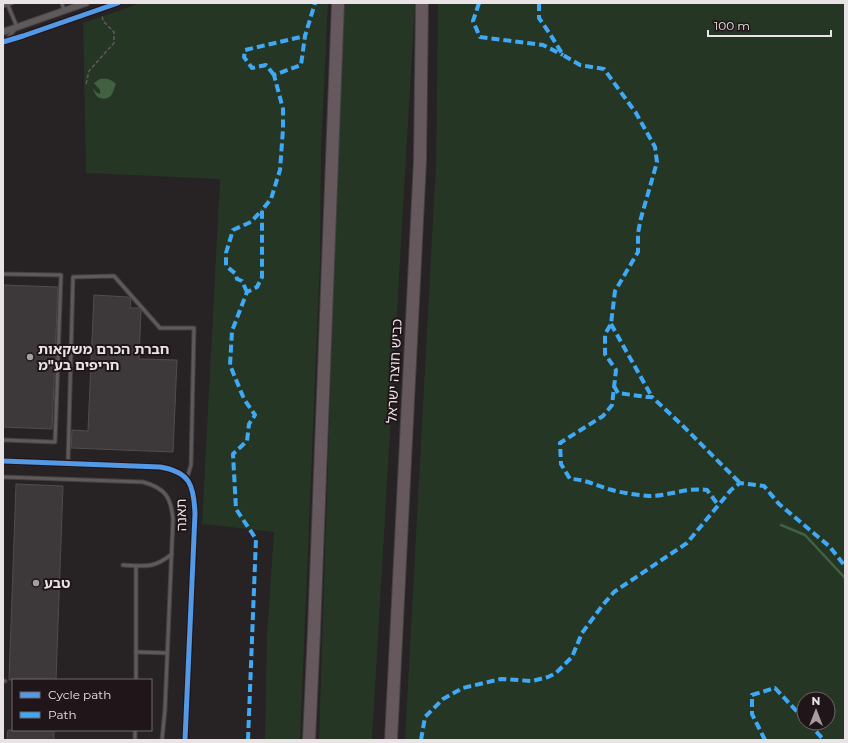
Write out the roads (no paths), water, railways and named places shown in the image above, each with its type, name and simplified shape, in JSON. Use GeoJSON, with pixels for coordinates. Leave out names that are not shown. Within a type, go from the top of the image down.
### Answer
{"type":"FeatureCollection","features":[{"type":"Feature","properties":{"kind":"highway"},"geometry":{"type":"LineString","coordinates":[[309,740],[338,3]]}},
{"type":"Feature","properties":{"kind":"highway","name":"כביש חוצה ישראל"},"geometry":{"type":"LineString","coordinates":[[392,740],[420,161],[422,3]]}},
{"type":"Feature","properties":{"kind":"street"},"geometry":{"type":"LineString","coordinates":[[3,32],[86,3]]}},
{"type":"Feature","properties":{"kind":"street"},"geometry":{"type":"LineString","coordinates":[[4,42],[118,3]]}},
{"type":"Feature","properties":{"kind":"street","name":"תאנה"},"geometry":{"type":"LineString","coordinates":[[3,461],[160,467],[177,471],[187,478],[193,491],[195,514],[185,740]]}},
{"type":"Feature","properties":{"kind":"lane"},"geometry":{"type":"LineString","coordinates":[[3,6],[12,3]]}},
{"type":"Feature","properties":{"kind":"lane"},"geometry":{"type":"LineString","coordinates":[[62,3],[64,11]]}},
{"type":"Feature","properties":{"kind":"lane"},"geometry":{"type":"LineString","coordinates":[[4,42],[17,27],[7,4]]}},
{"type":"Feature","properties":{"kind":"lane"},"geometry":{"type":"LineString","coordinates":[[3,274],[60,275],[55,442],[3,440]]}},
{"type":"Feature","properties":{"kind":"lane"},"geometry":{"type":"LineString","coordinates":[[68,463],[73,277],[114,276],[160,328],[194,328],[190,465],[187,478]]}},
{"type":"Feature","properties":{"kind":"lane"},"geometry":{"type":"LineString","coordinates":[[3,477],[143,482],[154,485],[168,497],[172,507],[173,519],[165,709],[162,740]]}},
{"type":"Feature","properties":{"kind":"lane"},"geometry":{"type":"LineString","coordinates":[[123,565],[150,566],[163,561],[172,554]]}},
{"type":"Feature","properties":{"kind":"lane"},"geometry":{"type":"LineString","coordinates":[[136,566],[136,679]]}},
{"type":"Feature","properties":{"kind":"lane"},"geometry":{"type":"LineString","coordinates":[[136,652],[167,653]]}},
{"type":"Feature","properties":{"kind":"waterway"},"geometry":{"type":"LineString","coordinates":[[781,525],[805,535],[845,578]]}},
{"type":"Feature","properties":{"kind":"place","name":"חברת הכרם משקאות חריפים בע\"מ"},"geometry":{"type":"Point","coordinates":[30,357]}},
{"type":"Feature","properties":{"kind":"place","name":"טבע"},"geometry":{"type":"Point","coordinates":[36,583]}}]}
